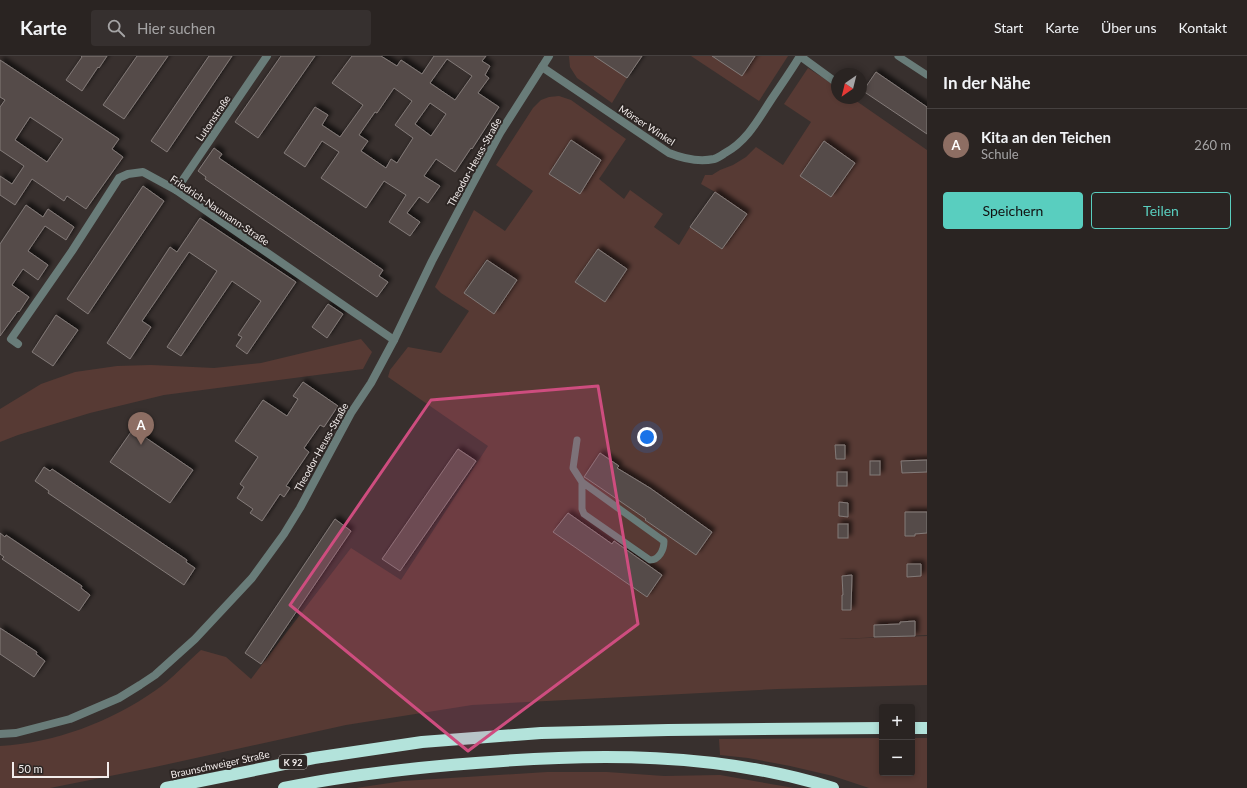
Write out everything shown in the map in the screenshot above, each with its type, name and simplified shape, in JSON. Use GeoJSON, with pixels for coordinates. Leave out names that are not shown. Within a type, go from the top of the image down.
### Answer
{"type":"FeatureCollection","features":[{"type":"Feature","properties":{"kind":"highway","name":"Braunschweiger Straße"},"geometry":{"type":"LineString","coordinates":[[166,788],[314,758],[422,742],[541,733],[879,728]]}},
{"type":"Feature","properties":{"kind":"highway"},"geometry":{"type":"LineString","coordinates":[[915,728],[927,728]]}},
{"type":"Feature","properties":{"kind":"highway","name":"K 92"},"geometry":{"type":"LineString","coordinates":[[284,788],[324,780],[425,767],[538,758],[591,756],[662,758],[748,768],[788,776],[833,788]]}},
{"type":"Feature","properties":{"kind":"street","name":"Lutonstraße"},"geometry":{"type":"LineString","coordinates":[[176,190],[267,56]]}},
{"type":"Feature","properties":{"kind":"street","name":"Theodor-Heuss-Straße"},"geometry":{"type":"LineString","coordinates":[[0,734],[16,733],[70,719],[119,698],[155,675],[203,631],[252,578],[284,534],[300,508],[351,413],[394,340],[432,261],[500,134],[550,56]]}},
{"type":"Feature","properties":{"kind":"street","name":"Mörser Winkel"},"geometry":{"type":"LineString","coordinates":[[542,67],[669,153],[695,160],[716,158],[736,147],[755,125],[800,56],[831,79]]}},
{"type":"Feature","properties":{"kind":"street","name":"Friedrich-Naumann-Straße"},"geometry":{"type":"LineString","coordinates":[[18,344],[11,339],[72,251],[119,178],[128,174],[143,172],[176,190],[394,340]]}},
{"type":"Feature","properties":{"kind":"lane"},"geometry":{"type":"LineString","coordinates":[[898,56],[927,75]]}},
{"type":"Feature","properties":{"kind":"lane"},"geometry":{"type":"LineString","coordinates":[[577,440],[573,468],[582,482],[664,541],[664,547],[659,557],[654,560],[650,560],[584,514],[582,510],[582,482]]}},
{"type":"Feature","properties":{"kind":"highlighted area"},"geometry":{"type":"Polygon","coordinates":[[[598,386],[638,624],[468,751],[290,605],[431,400],[598,386]]]}},
{"type":"Feature","properties":{"kind":"shaded area"},"geometry":{"type":"Polygon","coordinates":[[[569,56],[596,56],[627,78],[612,103],[577,78],[570,67],[569,56]]]}},
{"type":"Feature","properties":{"kind":"shaded area"},"geometry":{"type":"Polygon","coordinates":[[[691,56],[788,56],[759,101],[691,56]]]}},
{"type":"Feature","properties":{"kind":"shaded area"},"geometry":{"type":"Polygon","coordinates":[[[808,68],[831,83],[831,104],[861,104],[927,150],[927,635],[838,639],[927,636],[927,685],[778,689],[472,705],[346,725],[155,767],[50,788],[0,788],[0,746],[20,744],[61,735],[81,729],[120,712],[162,686],[201,650],[226,657],[251,679],[351,548],[401,580],[488,446],[388,377],[390,370],[408,347],[441,353],[469,311],[441,293],[435,287],[474,210],[505,231],[533,191],[496,165],[533,108],[541,100],[559,96],[571,100],[626,139],[599,179],[624,199],[630,190],[663,214],[654,227],[679,245],[690,227],[722,249],[746,214],[701,184],[705,175],[712,175],[733,165],[746,157],[756,147],[783,165],[811,122],[784,104],[808,68]],[[571,140],[549,174],[580,193],[601,160],[571,140]],[[598,249],[575,281],[605,302],[627,269],[598,249]],[[486,260],[464,293],[494,313],[517,280],[486,260]]]}},
{"type":"Feature","properties":{"kind":"shaded area"},"geometry":{"type":"Polygon","coordinates":[[[361,339],[372,352],[363,369],[164,395],[90,413],[0,442],[0,409],[41,384],[75,372],[117,366],[151,365],[214,368],[261,363],[361,339]]]}},
{"type":"Feature","properties":{"kind":"shaded area"},"geometry":{"type":"Polygon","coordinates":[[[879,738],[879,776],[915,776],[915,738],[927,738],[927,788],[869,788],[833,776],[790,766],[748,758],[720,755],[719,739],[879,738]]]}},
{"type":"Feature","properties":{"kind":"shaded area"},"geometry":{"type":"Polygon","coordinates":[[[547,772],[607,772],[664,776],[720,775],[794,788],[356,788],[403,781],[547,772]]]}},
{"type":"Feature","properties":{"kind":"building"},"geometry":{"type":"Polygon","coordinates":[[[81,56],[107,56],[82,91],[66,80],[82,57],[81,56]]]}},
{"type":"Feature","properties":{"kind":"building"},"geometry":{"type":"Polygon","coordinates":[[[137,56],[168,56],[124,119],[103,105],[137,56]]]}},
{"type":"Feature","properties":{"kind":"building"},"geometry":{"type":"Polygon","coordinates":[[[209,56],[232,56],[167,152],[151,141],[209,56]]]}},
{"type":"Feature","properties":{"kind":"building"},"geometry":{"type":"Polygon","coordinates":[[[281,56],[315,56],[258,138],[235,122],[281,56]]]}},
{"type":"Feature","properties":{"kind":"building"},"geometry":{"type":"Polygon","coordinates":[[[352,56],[381,56],[397,66],[401,60],[422,74],[434,56],[486,56],[482,61],[490,66],[485,75],[489,78],[478,93],[499,107],[455,172],[436,159],[424,176],[440,186],[428,203],[419,197],[407,213],[420,222],[410,236],[389,222],[406,195],[384,181],[366,208],[321,178],[339,152],[322,141],[305,167],[284,153],[315,107],[328,115],[322,125],[340,137],[363,105],[332,83],[352,56]],[[447,59],[430,83],[455,100],[472,76],[447,59]],[[394,88],[377,113],[375,112],[359,135],[368,141],[361,151],[386,168],[391,159],[397,163],[413,138],[395,125],[412,101],[394,88]],[[430,103],[415,124],[431,136],[446,114],[430,103]]]}},
{"type":"Feature","properties":{"kind":"building"},"geometry":{"type":"Polygon","coordinates":[[[594,56],[642,56],[627,78],[594,56]]]}},
{"type":"Feature","properties":{"kind":"building"},"geometry":{"type":"Polygon","coordinates":[[[712,56],[755,56],[742,76],[712,56]]]}},
{"type":"Feature","properties":{"kind":"building"},"geometry":{"type":"Polygon","coordinates":[[[0,60],[119,139],[112,149],[123,157],[86,209],[67,196],[64,201],[32,179],[15,205],[0,195],[0,176],[12,184],[24,166],[0,150],[0,107],[5,100],[0,97],[0,60]],[[30,117],[15,140],[47,162],[63,139],[30,117]]]}},
{"type":"Feature","properties":{"kind":"building"},"geometry":{"type":"Polygon","coordinates":[[[876,72],[927,107],[927,134],[867,94],[867,85],[876,72]]]}},
{"type":"Feature","properties":{"kind":"building"},"geometry":{"type":"Polygon","coordinates":[[[571,140],[601,160],[580,194],[549,174],[571,140]]]}},
{"type":"Feature","properties":{"kind":"building"},"geometry":{"type":"Polygon","coordinates":[[[824,141],[855,163],[831,197],[800,176],[824,141]]]}},
{"type":"Feature","properties":{"kind":"building"},"geometry":{"type":"Polygon","coordinates":[[[214,148],[222,154],[219,158],[383,270],[379,276],[388,282],[377,297],[205,179],[206,177],[198,171],[214,148]]]}},
{"type":"Feature","properties":{"kind":"building"},"geometry":{"type":"Polygon","coordinates":[[[143,186],[164,201],[88,314],[67,299],[143,186]]]}},
{"type":"Feature","properties":{"kind":"building"},"geometry":{"type":"Polygon","coordinates":[[[715,192],[747,214],[722,249],[690,227],[715,192]]]}},
{"type":"Feature","properties":{"kind":"building"},"geometry":{"type":"Polygon","coordinates":[[[26,205],[43,217],[48,209],[74,227],[66,240],[45,226],[28,251],[48,265],[38,280],[23,269],[12,285],[29,297],[0,336],[0,244],[26,205]]]}},
{"type":"Feature","properties":{"kind":"building"},"geometry":{"type":"Polygon","coordinates":[[[200,218],[296,282],[247,354],[236,346],[242,337],[238,335],[261,301],[232,281],[181,356],[167,347],[217,271],[189,252],[142,321],[151,327],[130,359],[107,343],[170,247],[177,252],[200,218]]]}},
{"type":"Feature","properties":{"kind":"building"},"geometry":{"type":"Polygon","coordinates":[[[598,249],[627,269],[605,302],[575,282],[598,249]]]}},
{"type":"Feature","properties":{"kind":"building"},"geometry":{"type":"Polygon","coordinates":[[[487,260],[517,280],[494,314],[464,293],[487,260]]]}},
{"type":"Feature","properties":{"kind":"building"},"geometry":{"type":"Polygon","coordinates":[[[328,304],[343,314],[327,338],[312,327],[328,304]]]}},
{"type":"Feature","properties":{"kind":"building"},"geometry":{"type":"Polygon","coordinates":[[[56,315],[78,330],[53,366],[32,352],[56,315]]]}},
{"type":"Feature","properties":{"kind":"building"},"geometry":{"type":"Polygon","coordinates":[[[303,382],[338,406],[324,427],[320,425],[304,448],[309,452],[286,486],[290,488],[284,497],[280,494],[262,521],[250,513],[253,509],[237,498],[244,487],[240,484],[258,457],[235,441],[263,400],[287,416],[298,399],[293,396],[303,382]]]}},
{"type":"Feature","properties":{"kind":"building"},"geometry":{"type":"Polygon","coordinates":[[[133,429],[193,470],[170,503],[110,462],[133,429]]]}},
{"type":"Feature","properties":{"kind":"building"},"geometry":{"type":"Polygon","coordinates":[[[835,445],[845,445],[845,459],[836,459],[835,445]]]}},
{"type":"Feature","properties":{"kind":"building"},"geometry":{"type":"Polygon","coordinates":[[[458,449],[476,461],[400,571],[382,559],[458,449]]]}},
{"type":"Feature","properties":{"kind":"building"},"geometry":{"type":"Polygon","coordinates":[[[600,453],[619,466],[617,468],[650,488],[712,532],[696,555],[584,477],[600,453]]]}},
{"type":"Feature","properties":{"kind":"building"},"geometry":{"type":"Polygon","coordinates":[[[927,460],[927,472],[902,473],[901,461],[927,460]]]}},
{"type":"Feature","properties":{"kind":"building"},"geometry":{"type":"Polygon","coordinates":[[[870,461],[880,461],[880,475],[870,475],[870,461]]]}},
{"type":"Feature","properties":{"kind":"building"},"geometry":{"type":"Polygon","coordinates":[[[44,467],[50,471],[52,469],[187,560],[186,562],[195,568],[184,585],[48,493],[49,491],[35,481],[44,467]]]}},
{"type":"Feature","properties":{"kind":"building"},"geometry":{"type":"Polygon","coordinates":[[[837,472],[847,472],[847,486],[837,486],[837,472]]]}},
{"type":"Feature","properties":{"kind":"building"},"geometry":{"type":"Polygon","coordinates":[[[839,502],[848,503],[848,517],[839,516],[839,502]]]}},
{"type":"Feature","properties":{"kind":"building"},"geometry":{"type":"Polygon","coordinates":[[[905,512],[927,512],[927,533],[915,534],[915,536],[905,536],[905,512]]]}},
{"type":"Feature","properties":{"kind":"building"},"geometry":{"type":"Polygon","coordinates":[[[568,513],[612,544],[614,541],[662,575],[647,597],[553,532],[568,513]]]}},
{"type":"Feature","properties":{"kind":"building"},"geometry":{"type":"Polygon","coordinates":[[[335,519],[351,531],[261,664],[245,653],[335,519]]]}},
{"type":"Feature","properties":{"kind":"building"},"geometry":{"type":"Polygon","coordinates":[[[838,524],[848,524],[848,538],[838,538],[838,524]]]}},
{"type":"Feature","properties":{"kind":"building"},"geometry":{"type":"Polygon","coordinates":[[[0,533],[5,537],[6,535],[82,586],[81,588],[90,595],[79,611],[2,559],[4,557],[0,554],[0,533]]]}},
{"type":"Feature","properties":{"kind":"building"},"geometry":{"type":"Polygon","coordinates":[[[907,564],[921,564],[921,576],[907,577],[907,564]]]}},
{"type":"Feature","properties":{"kind":"building"},"geometry":{"type":"Polygon","coordinates":[[[852,575],[851,610],[842,610],[842,576],[852,575]]]}},
{"type":"Feature","properties":{"kind":"building"},"geometry":{"type":"Polygon","coordinates":[[[915,621],[915,636],[874,637],[874,625],[900,624],[900,622],[915,621]]]}},
{"type":"Feature","properties":{"kind":"building"},"geometry":{"type":"Polygon","coordinates":[[[0,628],[37,652],[36,654],[45,661],[34,677],[0,654],[0,628]]]}},
{"type":"Feature","properties":{"kind":"place","name":"Kita an den Teichen"},"geometry":{"type":"Point","coordinates":[141,445]}}]}
